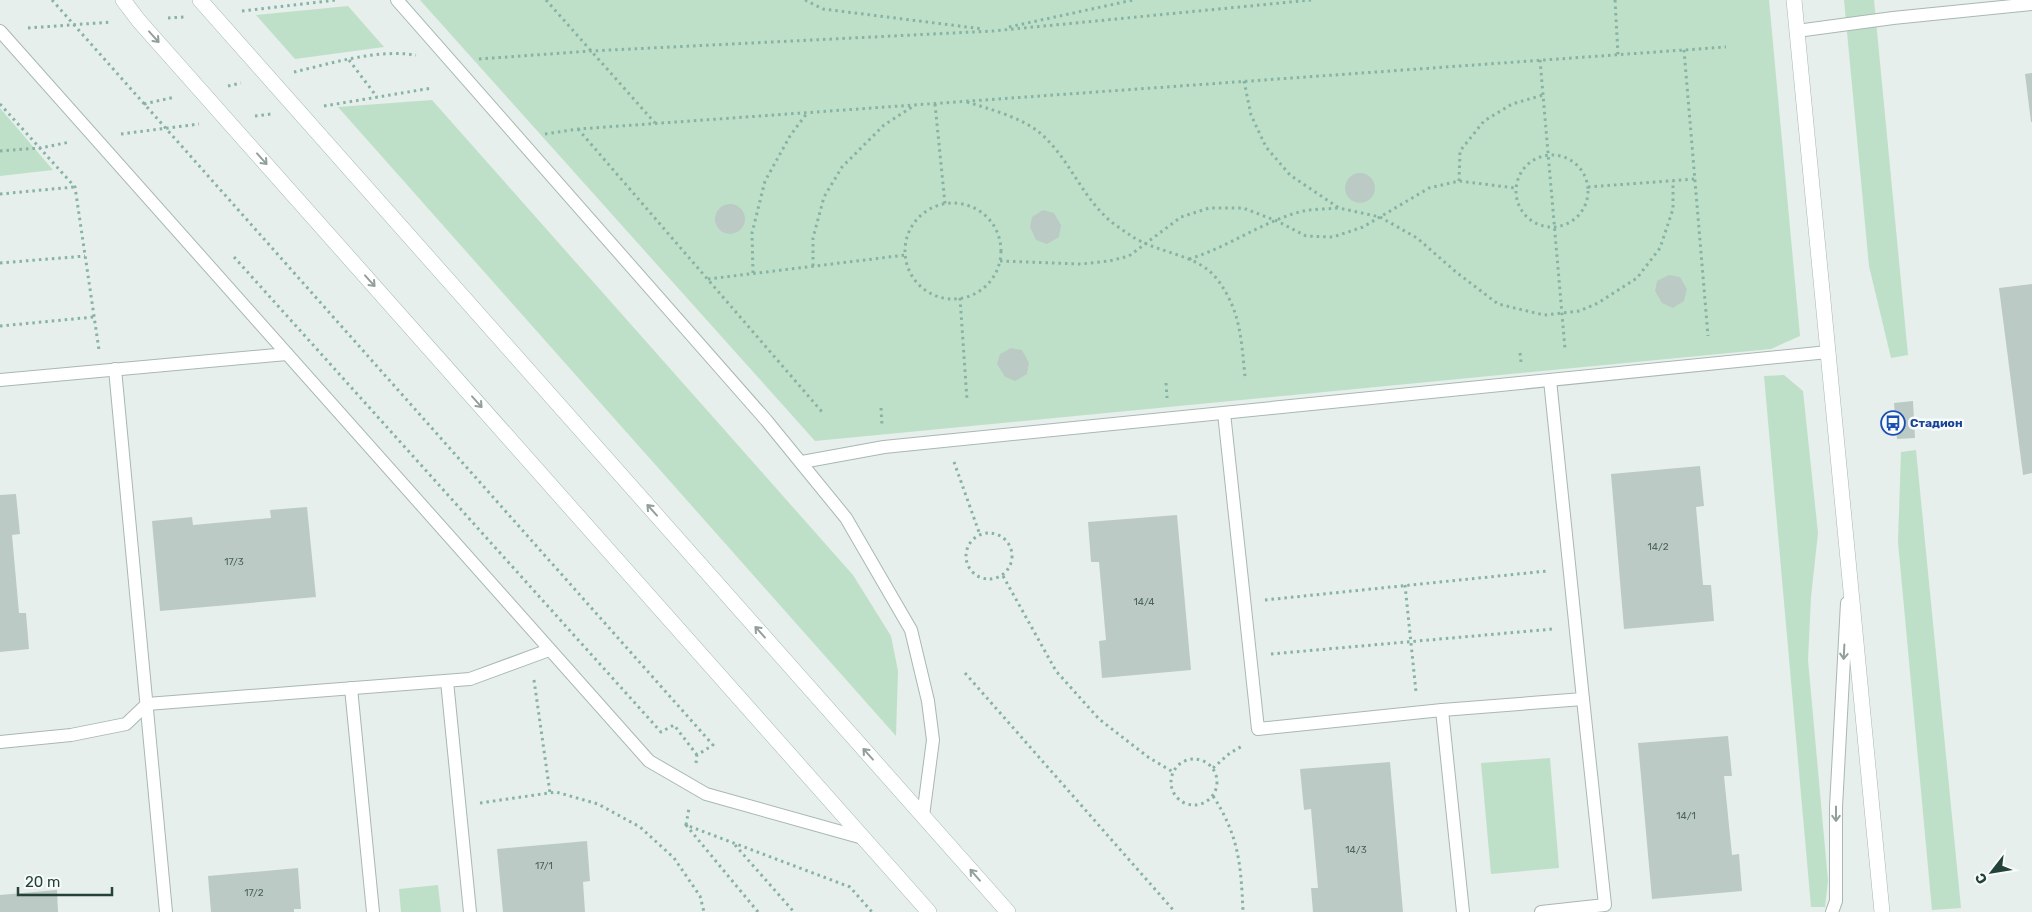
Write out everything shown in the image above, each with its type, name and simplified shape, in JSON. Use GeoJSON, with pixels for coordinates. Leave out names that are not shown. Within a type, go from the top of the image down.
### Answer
{"type":"FeatureCollection","features":[{"type":"Feature","properties":{"kind":"main road"},"geometry":{"type":"LineString","coordinates":[[123,0],[139,21],[928,912]]}},
{"type":"Feature","properties":{"kind":"main road"},"geometry":{"type":"LineString","coordinates":[[200,0],[1008,912]]}},
{"type":"Feature","properties":{"kind":"main road"},"geometry":{"type":"LineString","coordinates":[[1794,0],[1882,912]]}},
{"type":"Feature","properties":{"kind":"lane"},"geometry":{"type":"LineString","coordinates":[[397,0],[802,462],[846,518],[911,630],[928,700],[933,740],[923,816]]}},
{"type":"Feature","properties":{"kind":"lane"},"geometry":{"type":"LineString","coordinates":[[1797,32],[1893,18],[2032,4]]}},
{"type":"Feature","properties":{"kind":"lane"},"geometry":{"type":"LineString","coordinates":[[0,31],[649,762],[706,794],[863,838]]}},
{"type":"Feature","properties":{"kind":"lane"},"geometry":{"type":"LineString","coordinates":[[802,462],[884,446],[1828,352]]}},
{"type":"Feature","properties":{"kind":"lane"},"geometry":{"type":"LineString","coordinates":[[0,380],[287,354]]}},
{"type":"Feature","properties":{"kind":"lane"},"geometry":{"type":"LineString","coordinates":[[115,369],[166,912]]}},
{"type":"Feature","properties":{"kind":"lane"},"geometry":{"type":"LineString","coordinates":[[1541,912],[1605,905],[1550,380]]}},
{"type":"Feature","properties":{"kind":"lane"},"geometry":{"type":"LineString","coordinates":[[1224,413],[1258,729],[1442,710],[1584,699]]}},
{"type":"Feature","properties":{"kind":"lane"},"geometry":{"type":"LineString","coordinates":[[1832,912],[1836,901],[1836,798],[1849,568]]}},
{"type":"Feature","properties":{"kind":"lane"},"geometry":{"type":"LineString","coordinates":[[0,742],[71,735],[126,724],[147,704],[470,679],[550,650]]}},
{"type":"Feature","properties":{"kind":"lane"},"geometry":{"type":"LineString","coordinates":[[447,681],[470,912]]}},
{"type":"Feature","properties":{"kind":"lane"},"geometry":{"type":"LineString","coordinates":[[351,688],[373,912]]}},
{"type":"Feature","properties":{"kind":"lane"},"geometry":{"type":"LineString","coordinates":[[1442,710],[1463,912]]}},
{"type":"Feature","properties":{"kind":"path"},"geometry":{"type":"LineString","coordinates":[[52,0],[713,745],[697,755]]}},
{"type":"Feature","properties":{"kind":"path"},"geometry":{"type":"LineString","coordinates":[[546,0],[655,124]]}},
{"type":"Feature","properties":{"kind":"path"},"geometry":{"type":"LineString","coordinates":[[805,0],[823,9],[993,31],[1133,0]]}},
{"type":"Feature","properties":{"kind":"path"},"geometry":{"type":"LineString","coordinates":[[399,53],[452,62],[591,51],[993,31],[1311,0]]}},
{"type":"Feature","properties":{"kind":"path"},"geometry":{"type":"LineString","coordinates":[[1615,0],[1618,55]]}},
{"type":"Feature","properties":{"kind":"path"},"geometry":{"type":"LineString","coordinates":[[517,138],[578,129],[1726,47]]}},
{"type":"Feature","properties":{"kind":"path"},"geometry":{"type":"LineString","coordinates":[[1684,50],[1708,336]]}},
{"type":"Feature","properties":{"kind":"path"},"geometry":{"type":"LineString","coordinates":[[349,60],[377,97]]}},
{"type":"Feature","properties":{"kind":"path"},"geometry":{"type":"LineString","coordinates":[[1540,60],[1565,348]]}},
{"type":"Feature","properties":{"kind":"path"},"geometry":{"type":"LineString","coordinates":[[1244,81],[1251,115],[1266,147],[1290,175],[1339,208]]}},
{"type":"Feature","properties":{"kind":"path"},"geometry":{"type":"LineString","coordinates":[[1459,181],[1460,151],[1484,121],[1512,104],[1543,95]]}},
{"type":"Feature","properties":{"kind":"path"},"geometry":{"type":"LineString","coordinates":[[964,101],[1003,113],[1039,132],[1069,165],[1103,214],[1131,236],[1160,250],[1203,265],[1216,278],[1237,313],[1245,376]]}},
{"type":"Feature","properties":{"kind":"path"},"geometry":{"type":"LineString","coordinates":[[0,104],[75,187],[102,371]]}},
{"type":"Feature","properties":{"kind":"path"},"geometry":{"type":"LineString","coordinates":[[935,104],[945,204]]}},
{"type":"Feature","properties":{"kind":"path"},"geometry":{"type":"LineString","coordinates":[[813,266],[813,238],[824,197],[842,167],[884,126],[916,105]]}},
{"type":"Feature","properties":{"kind":"path"},"geometry":{"type":"LineString","coordinates":[[753,273],[752,233],[765,181],[790,136],[807,113]]}},
{"type":"Feature","properties":{"kind":"path"},"geometry":{"type":"LineString","coordinates":[[578,129],[823,413]]}},
{"type":"Feature","properties":{"kind":"path"},"geometry":{"type":"LineString","coordinates":[[0,150],[40,148]]}},
{"type":"Feature","properties":{"kind":"path"},"geometry":{"type":"LineString","coordinates":[[1548,154],[1560,155],[1571,159],[1580,167],[1588,188],[1588,199],[1579,214],[1566,225],[1555,227],[1542,226],[1531,221],[1516,201],[1515,188],[1517,178],[1522,169],[1529,162],[1548,154]]}},
{"type":"Feature","properties":{"kind":"path"},"geometry":{"type":"LineString","coordinates":[[1588,188],[1695,179]]}},
{"type":"Feature","properties":{"kind":"path"},"geometry":{"type":"LineString","coordinates":[[1000,261],[1080,264],[1110,261],[1128,256],[1144,242],[1181,217],[1209,208],[1244,208],[1277,221],[1306,236],[1333,237],[1363,227],[1429,188],[1459,181],[1515,188]]}},
{"type":"Feature","properties":{"kind":"path"},"geometry":{"type":"LineString","coordinates":[[1189,259],[1211,252],[1277,221],[1304,211],[1339,208],[1380,217],[1416,238],[1498,304],[1544,315],[1579,311],[1598,303],[1637,278],[1660,248],[1673,209],[1673,181]]}},
{"type":"Feature","properties":{"kind":"path"},"geometry":{"type":"LineString","coordinates":[[0,194],[75,187]]}},
{"type":"Feature","properties":{"kind":"path"},"geometry":{"type":"LineString","coordinates":[[945,204],[960,204],[975,208],[987,218],[996,230],[1000,244],[1000,261],[994,276],[984,288],[970,297],[954,300],[938,297],[923,289],[912,276],[906,255],[910,231],[918,218],[930,209],[945,204]]}},
{"type":"Feature","properties":{"kind":"path"},"geometry":{"type":"LineString","coordinates":[[232,254],[662,732],[674,725],[697,755],[686,825],[758,912]]}},
{"type":"Feature","properties":{"kind":"path"},"geometry":{"type":"LineString","coordinates":[[707,279],[906,255]]}},
{"type":"Feature","properties":{"kind":"path"},"geometry":{"type":"LineString","coordinates":[[0,263],[85,256]]}},
{"type":"Feature","properties":{"kind":"path"},"geometry":{"type":"LineString","coordinates":[[960,298],[968,400]]}},
{"type":"Feature","properties":{"kind":"path"},"geometry":{"type":"LineString","coordinates":[[0,326],[94,317]]}},
{"type":"Feature","properties":{"kind":"path"},"geometry":{"type":"LineString","coordinates":[[946,440],[980,535]]}},
{"type":"Feature","properties":{"kind":"path"},"geometry":{"type":"LineString","coordinates":[[995,533],[1003,536],[1012,549],[1012,564],[1003,576],[988,580],[974,574],[969,569],[966,561],[968,546],[980,535],[995,533]]}},
{"type":"Feature","properties":{"kind":"path"},"geometry":{"type":"LineString","coordinates":[[1244,602],[1570,569]]}},
{"type":"Feature","properties":{"kind":"path"},"geometry":{"type":"LineString","coordinates":[[1003,576],[1056,672],[1099,719],[1148,757],[1173,772]]}},
{"type":"Feature","properties":{"kind":"path"},"geometry":{"type":"LineString","coordinates":[[1406,585],[1417,698]]}},
{"type":"Feature","properties":{"kind":"path"},"geometry":{"type":"LineString","coordinates":[[1268,654],[1556,629],[1557,636]]}},
{"type":"Feature","properties":{"kind":"path"},"geometry":{"type":"LineString","coordinates":[[531,657],[550,793]]}},
{"type":"Feature","properties":{"kind":"path"},"geometry":{"type":"LineString","coordinates":[[965,673],[1175,912]]}},
{"type":"Feature","properties":{"kind":"path"},"geometry":{"type":"LineString","coordinates":[[1213,768],[1230,753],[1250,741],[1258,729]]}},
{"type":"Feature","properties":{"kind":"path"},"geometry":{"type":"LineString","coordinates":[[1192,758],[1200,759],[1213,768],[1217,775],[1218,782],[1213,796],[1208,802],[1193,806],[1179,800],[1171,787],[1170,779],[1173,772],[1178,765],[1192,758]]}},
{"type":"Feature","properties":{"kind":"path"},"geometry":{"type":"LineString","coordinates":[[479,803],[556,792],[598,804],[640,827],[674,858],[700,896],[704,912]]}},
{"type":"Feature","properties":{"kind":"path"},"geometry":{"type":"LineString","coordinates":[[1213,796],[1225,814],[1238,848],[1243,912]]}},
{"type":"Feature","properties":{"kind":"path"},"geometry":{"type":"LineString","coordinates":[[686,825],[850,887],[872,912]]}},
{"type":"Feature","properties":{"kind":"path"},"geometry":{"type":"LineString","coordinates":[[735,844],[794,912]]}},
{"type":"Feature","properties":{"kind":"green space"},"geometry":{"type":"Polygon","coordinates":[[[420,0],[1769,0],[1800,336],[1771,349],[815,441],[420,0]]]}},
{"type":"Feature","properties":{"kind":"green space"},"geometry":{"type":"Polygon","coordinates":[[[1844,0],[1874,0],[1908,355],[1891,358],[1869,266],[1844,0]]]}},
{"type":"Feature","properties":{"kind":"green space"},"geometry":{"type":"Polygon","coordinates":[[[348,6],[384,47],[295,59],[256,15],[348,6]]]}},
{"type":"Feature","properties":{"kind":"green space"},"geometry":{"type":"Polygon","coordinates":[[[432,100],[853,575],[891,636],[898,671],[896,736],[338,107],[432,100]]]}},
{"type":"Feature","properties":{"kind":"green space"},"geometry":{"type":"Polygon","coordinates":[[[0,108],[53,170],[0,176],[0,108]]]}},
{"type":"Feature","properties":{"kind":"green space"},"geometry":{"type":"Polygon","coordinates":[[[1784,375],[1803,391],[1818,533],[1811,597],[1808,660],[1828,881],[1825,907],[1811,907],[1764,376],[1784,375]]]}},
{"type":"Feature","properties":{"kind":"green space"},"geometry":{"type":"Polygon","coordinates":[[[1916,450],[1961,908],[1932,910],[1898,542],[1901,452],[1916,450]]]}},
{"type":"Feature","properties":{"kind":"green space"},"geometry":{"type":"Polygon","coordinates":[[[1550,758],[1559,868],[1491,874],[1481,763],[1550,758]]]}},
{"type":"Feature","properties":{"kind":"green space"},"geometry":{"type":"Polygon","coordinates":[[[438,885],[441,912],[401,912],[399,889],[438,885]]]}},
{"type":"Feature","properties":{"kind":"building"},"geometry":{"type":"Polygon","coordinates":[[[2032,73],[2032,122],[2031,122],[2025,74],[2032,73]]]}},
{"type":"Feature","properties":{"kind":"building"},"geometry":{"type":"Polygon","coordinates":[[[1360,173],[1371,177],[1375,188],[1371,199],[1360,203],[1349,199],[1345,188],[1349,177],[1360,173]]]}},
{"type":"Feature","properties":{"kind":"building"},"geometry":{"type":"Polygon","coordinates":[[[730,204],[741,208],[745,219],[741,230],[730,234],[719,230],[715,219],[719,208],[730,204]]]}},
{"type":"Feature","properties":{"kind":"building"},"geometry":{"type":"Polygon","coordinates":[[[1043,210],[1054,213],[1061,225],[1059,237],[1047,244],[1036,240],[1030,227],[1032,217],[1043,210]]]}},
{"type":"Feature","properties":{"kind":"building"},"geometry":{"type":"Polygon","coordinates":[[[1669,275],[1680,277],[1687,289],[1684,301],[1673,308],[1662,303],[1655,291],[1657,281],[1669,275]]]}},
{"type":"Feature","properties":{"kind":"building"},"geometry":{"type":"Polygon","coordinates":[[[2032,284],[2032,473],[2023,475],[1999,288],[2032,284]]]}},
{"type":"Feature","properties":{"kind":"building"},"geometry":{"type":"Polygon","coordinates":[[[1011,348],[1022,350],[1029,363],[1027,374],[1015,381],[1005,377],[997,364],[1000,354],[1011,348]]]}},
{"type":"Feature","properties":{"kind":"building"},"geometry":{"type":"Polygon","coordinates":[[[1913,401],[1915,438],[1897,439],[1894,403],[1913,401]]]}},
{"type":"Feature","properties":{"kind":"building"},"geometry":{"type":"Polygon","coordinates":[[[1700,466],[1704,506],[1696,507],[1703,585],[1711,585],[1714,621],[1624,629],[1611,474],[1700,466]]]}},
{"type":"Feature","properties":{"kind":"building"},"geometry":{"type":"Polygon","coordinates":[[[16,494],[20,534],[12,535],[19,613],[26,613],[29,649],[0,652],[0,495],[16,494]]]}},
{"type":"Feature","properties":{"kind":"building"},"geometry":{"type":"Polygon","coordinates":[[[307,507],[316,597],[160,611],[152,521],[192,517],[193,525],[271,518],[270,510],[307,507]]]}},
{"type":"Feature","properties":{"kind":"building"},"geometry":{"type":"Polygon","coordinates":[[[1177,515],[1191,670],[1102,678],[1099,641],[1106,640],[1099,562],[1091,562],[1088,522],[1177,515]]]}},
{"type":"Feature","properties":{"kind":"building"},"geometry":{"type":"Polygon","coordinates":[[[1728,736],[1732,776],[1724,776],[1732,855],[1739,854],[1742,891],[1652,899],[1638,743],[1728,736]]]}},
{"type":"Feature","properties":{"kind":"building"},"geometry":{"type":"Polygon","coordinates":[[[1390,762],[1403,912],[1313,912],[1311,888],[1318,888],[1311,809],[1304,810],[1300,769],[1390,762]]]}},
{"type":"Feature","properties":{"kind":"building"},"geometry":{"type":"Polygon","coordinates":[[[587,841],[590,881],[583,882],[585,912],[503,912],[497,849],[587,841]]]}},
{"type":"Feature","properties":{"kind":"building"},"geometry":{"type":"Polygon","coordinates":[[[298,868],[301,909],[294,909],[294,912],[211,912],[208,876],[298,868]]]}},
{"type":"Feature","properties":{"kind":"building"},"geometry":{"type":"Polygon","coordinates":[[[57,890],[58,912],[0,912],[0,895],[57,890]]]}},
{"type":"Feature","properties":{"kind":"place","name":"Стадион"},"geometry":{"type":"Point","coordinates":[1893,423]}}]}
